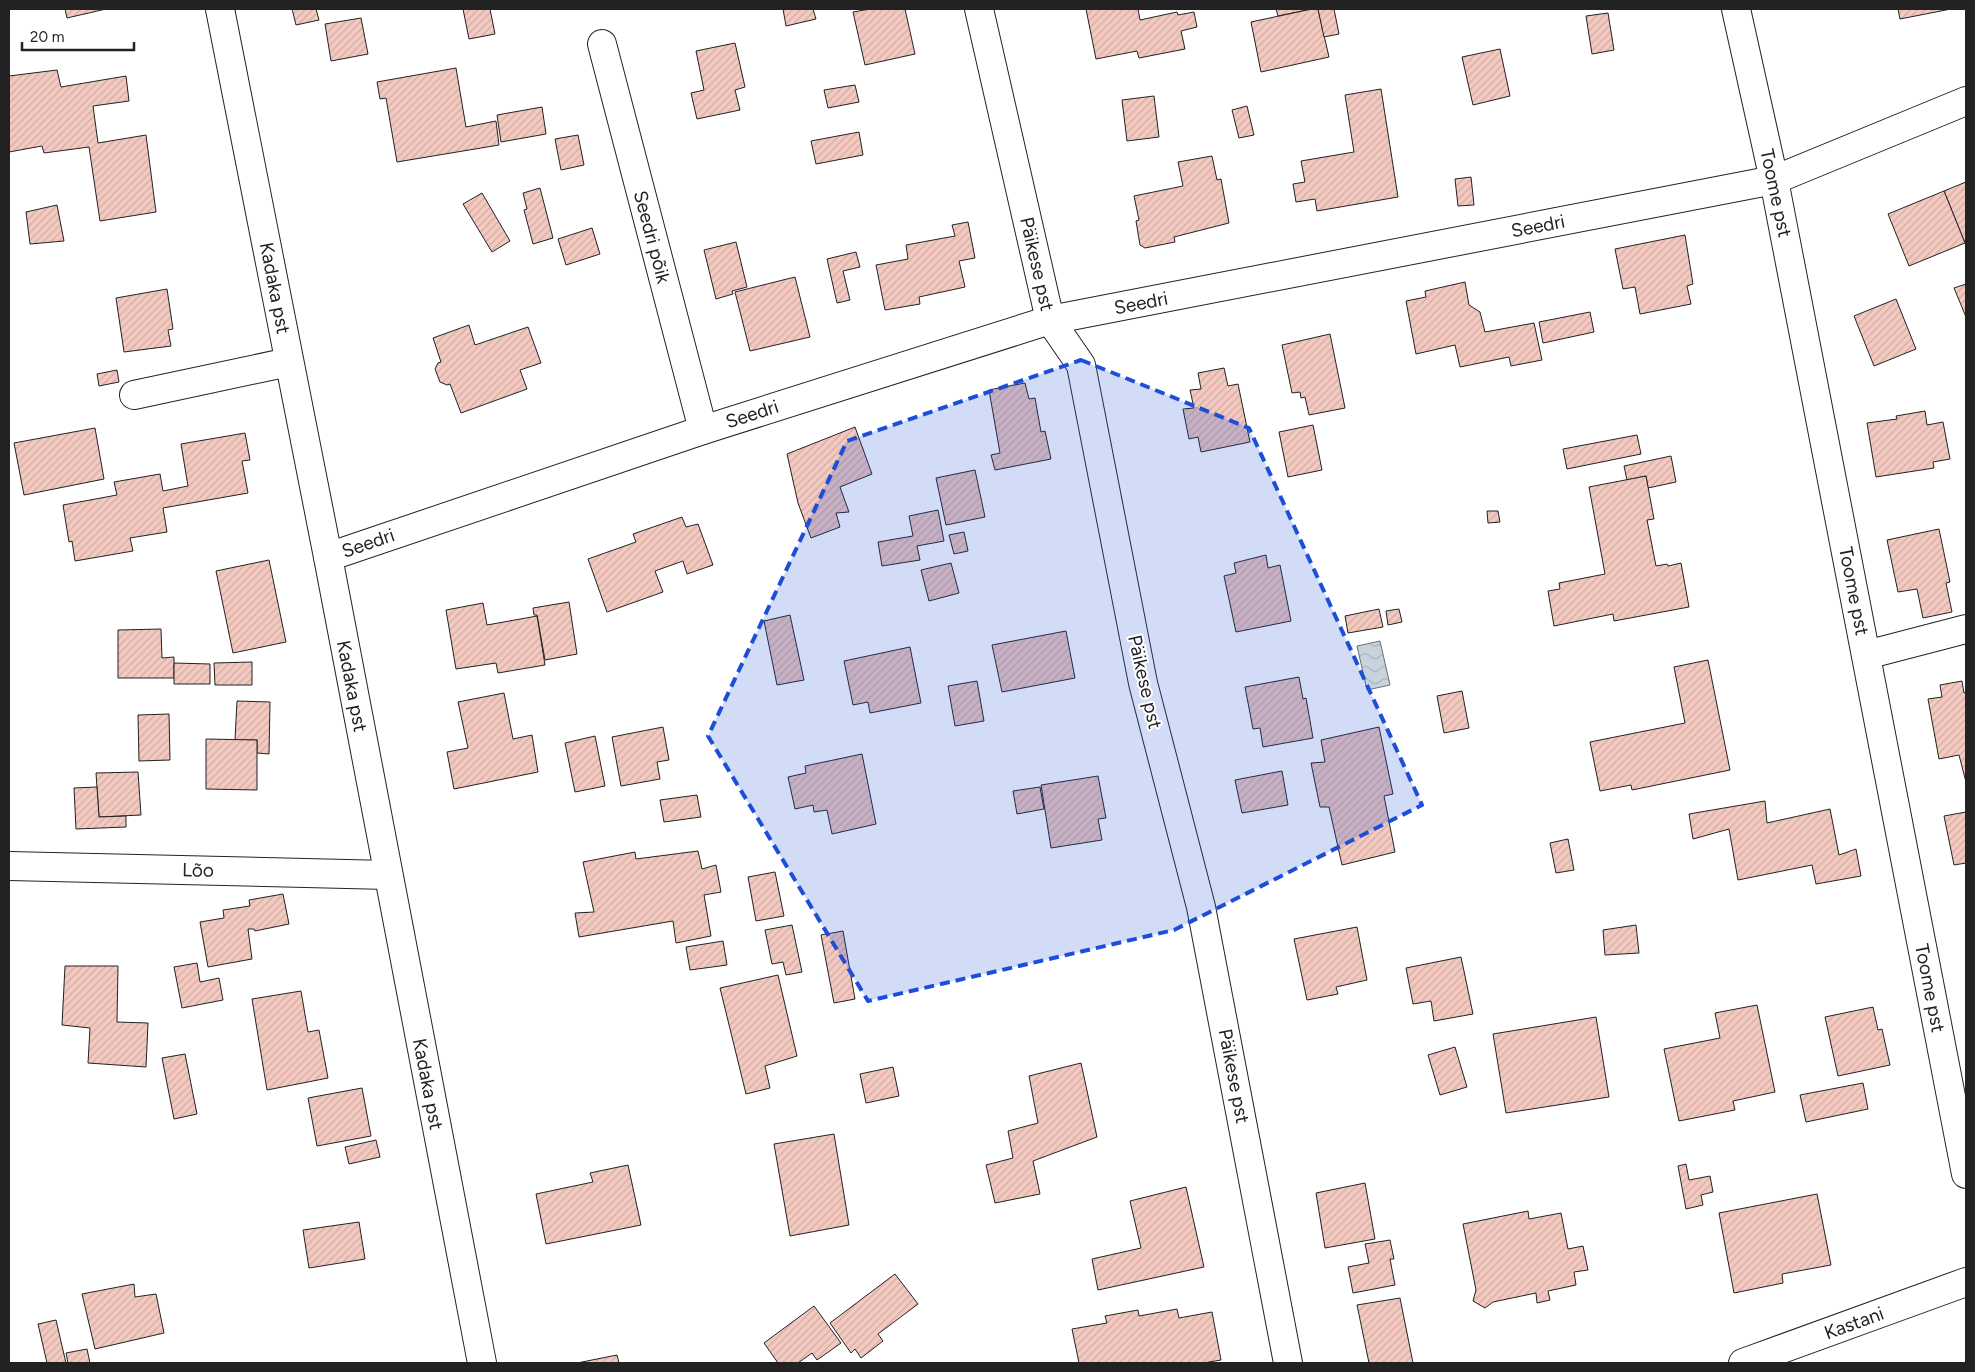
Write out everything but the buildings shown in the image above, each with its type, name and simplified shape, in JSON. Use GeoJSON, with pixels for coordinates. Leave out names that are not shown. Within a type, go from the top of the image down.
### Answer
{"type":"FeatureCollection","features":[{"type":"Feature","properties":{"kind":"street","name":"Kadaka pst"},"geometry":{"type":"LineString","coordinates":[[220,9],[328,557],[482,1363]]}},
{"type":"Feature","properties":{"kind":"street","name":"Päikese pst"},"geometry":{"type":"LineString","coordinates":[[979,9],[1050,320],[1081,366],[1143,683],[1202,907],[1288,1363]]}},
{"type":"Feature","properties":{"kind":"street","name":"Toome pst"},"geometry":{"type":"LineString","coordinates":[[1736,9],[1774,180],[1966,1174]]}},
{"type":"Feature","properties":{"kind":"street","name":"Seedri põik"},"geometry":{"type":"LineString","coordinates":[[602,44],[703,430]]}},
{"type":"Feature","properties":{"kind":"street","name":"Seedri"},"geometry":{"type":"LineString","coordinates":[[328,557],[703,430],[1050,320],[1774,180],[1966,102]]}},
{"type":"Feature","properties":{"kind":"street"},"geometry":{"type":"LineString","coordinates":[[134,395],[289,362]]}},
{"type":"Feature","properties":{"kind":"street"},"geometry":{"type":"LineString","coordinates":[[1866,655],[1966,629]]}},
{"type":"Feature","properties":{"kind":"street","name":"Lõo"},"geometry":{"type":"LineString","coordinates":[[9,866],[388,875]]}},
{"type":"Feature","properties":{"kind":"street","name":"Kastani"},"geometry":{"type":"LineString","coordinates":[[1743,1363],[1966,1282]]}},
{"type":"Feature","properties":{"kind":"highlighted area"},"geometry":{"type":"Polygon","coordinates":[[[1081,360],[1249,428],[1422,805],[1174,930],[868,1001],[708,736],[847,441],[1081,360]]]}},
{"type":"Feature","properties":{"kind":"water"},"geometry":{"type":"Polygon","coordinates":[[[1380,641],[1390,685],[1367,690],[1357,646],[1380,641]]]}}]}
